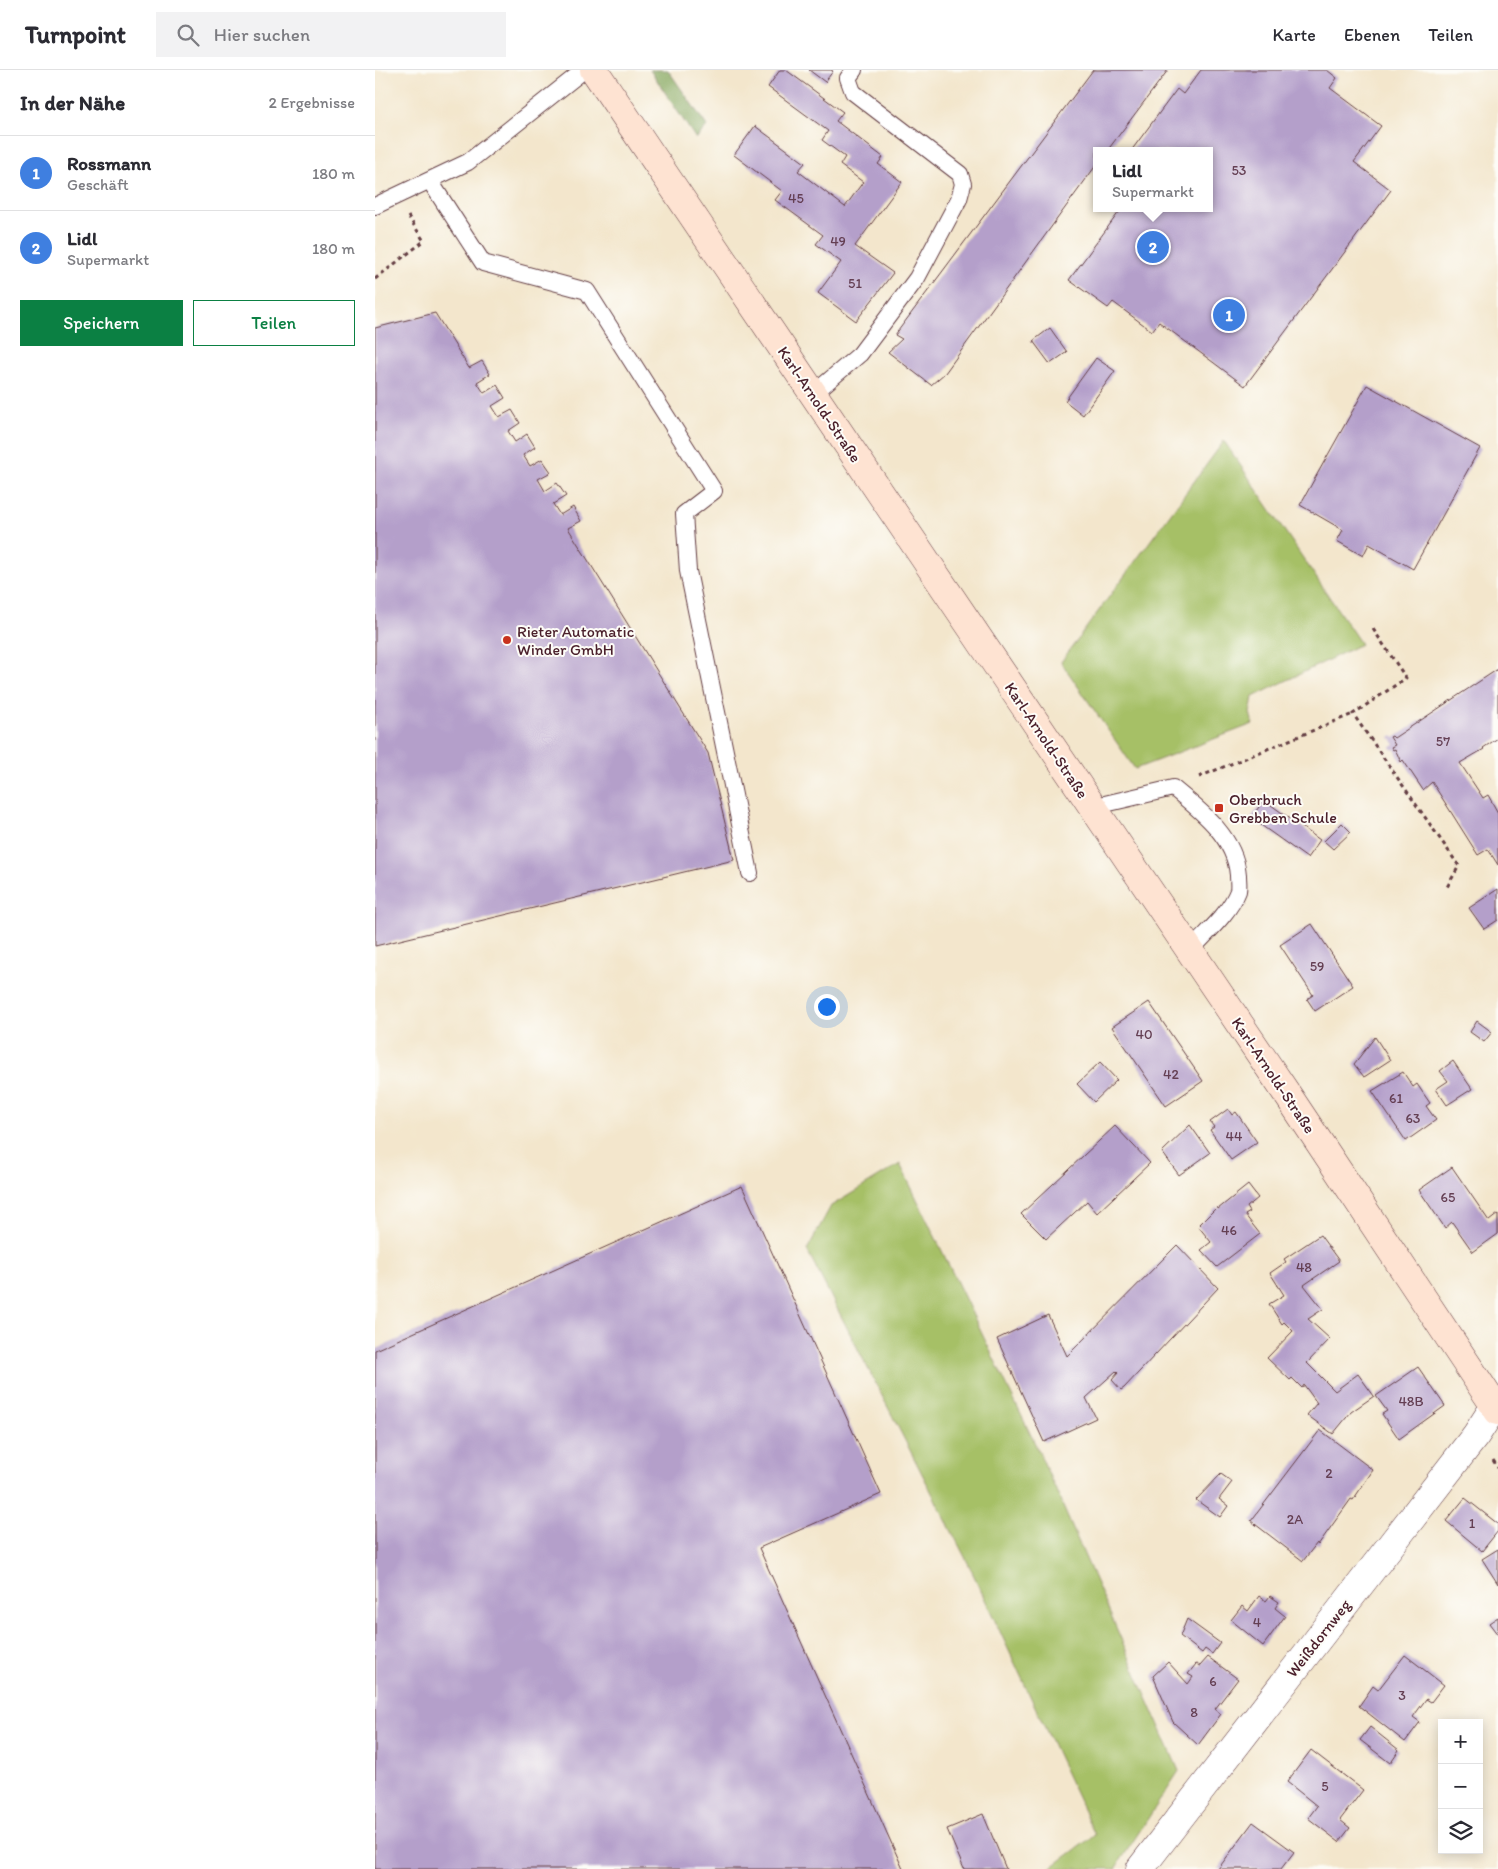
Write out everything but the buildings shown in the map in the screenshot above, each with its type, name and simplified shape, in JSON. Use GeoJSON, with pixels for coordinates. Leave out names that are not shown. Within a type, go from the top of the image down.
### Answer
{"type":"FeatureCollection","features":[{"type":"Feature","properties":{"kind":"main road","name":"Karl-Arnold-Straße"},"geometry":{"type":"LineString","coordinates":[[594,70],[1497,1406]]}},
{"type":"Feature","properties":{"kind":"street","name":"Weißdornweg"},"geometry":{"type":"LineString","coordinates":[[1140,1869],[1497,1406]]}},
{"type":"Feature","properties":{"kind":"lane"},"geometry":{"type":"LineString","coordinates":[[375,206],[468,162],[583,70]]}},
{"type":"Feature","properties":{"kind":"lane"},"geometry":{"type":"LineString","coordinates":[[813,394],[860,354],[917,278],[959,199],[963,184],[960,174],[853,92],[849,78],[854,70]]}},
{"type":"Feature","properties":{"kind":"lane"},"geometry":{"type":"LineString","coordinates":[[430,180],[483,263],[587,291],[714,491],[684,514],[688,571],[750,874]]}},
{"type":"Feature","properties":{"kind":"lane"},"geometry":{"type":"LineString","coordinates":[[1092,807],[1173,788],[1209,817],[1229,846],[1237,863],[1239,889],[1225,913],[1189,951]]}},
{"type":"Feature","properties":{"kind":"path"},"geometry":{"type":"LineString","coordinates":[[375,279],[424,241],[407,215]]}},
{"type":"Feature","properties":{"kind":"path"},"geometry":{"type":"LineString","coordinates":[[1173,788],[1353,714],[1406,678],[1373,629]]}},
{"type":"Feature","properties":{"kind":"path"},"geometry":{"type":"LineString","coordinates":[[1353,714],[1459,866],[1447,888]]}},
{"type":"Feature","properties":{"kind":"green space"},"geometry":{"type":"Polygon","coordinates":[[[650,70],[668,70],[707,126],[696,139],[650,70]]]}},
{"type":"Feature","properties":{"kind":"green space"},"geometry":{"type":"Polygon","coordinates":[[[1224,441],[1361,644],[1253,697],[1250,713],[1253,724],[1135,769],[1061,662],[1224,441]]]}},
{"type":"Feature","properties":{"kind":"green space"},"geometry":{"type":"Polygon","coordinates":[[[900,1164],[1040,1454],[1179,1771],[1115,1869],[1049,1869],[1095,1835],[968,1563],[807,1250],[831,1206],[900,1164]]]}},
{"type":"Feature","properties":{"kind":"place","name":"Lidl"},"geometry":{"type":"Point","coordinates":[1153,247]}},
{"type":"Feature","properties":{"kind":"place","name":"Rossmann"},"geometry":{"type":"Point","coordinates":[1229,315]}},
{"type":"Feature","properties":{"kind":"place","name":"Rieter Automatic Winder GmbH"},"geometry":{"type":"Point","coordinates":[507,640]}},
{"type":"Feature","properties":{"kind":"place","name":"Oberbruch Grebben Schule"},"geometry":{"type":"Point","coordinates":[1219,808]}}]}
